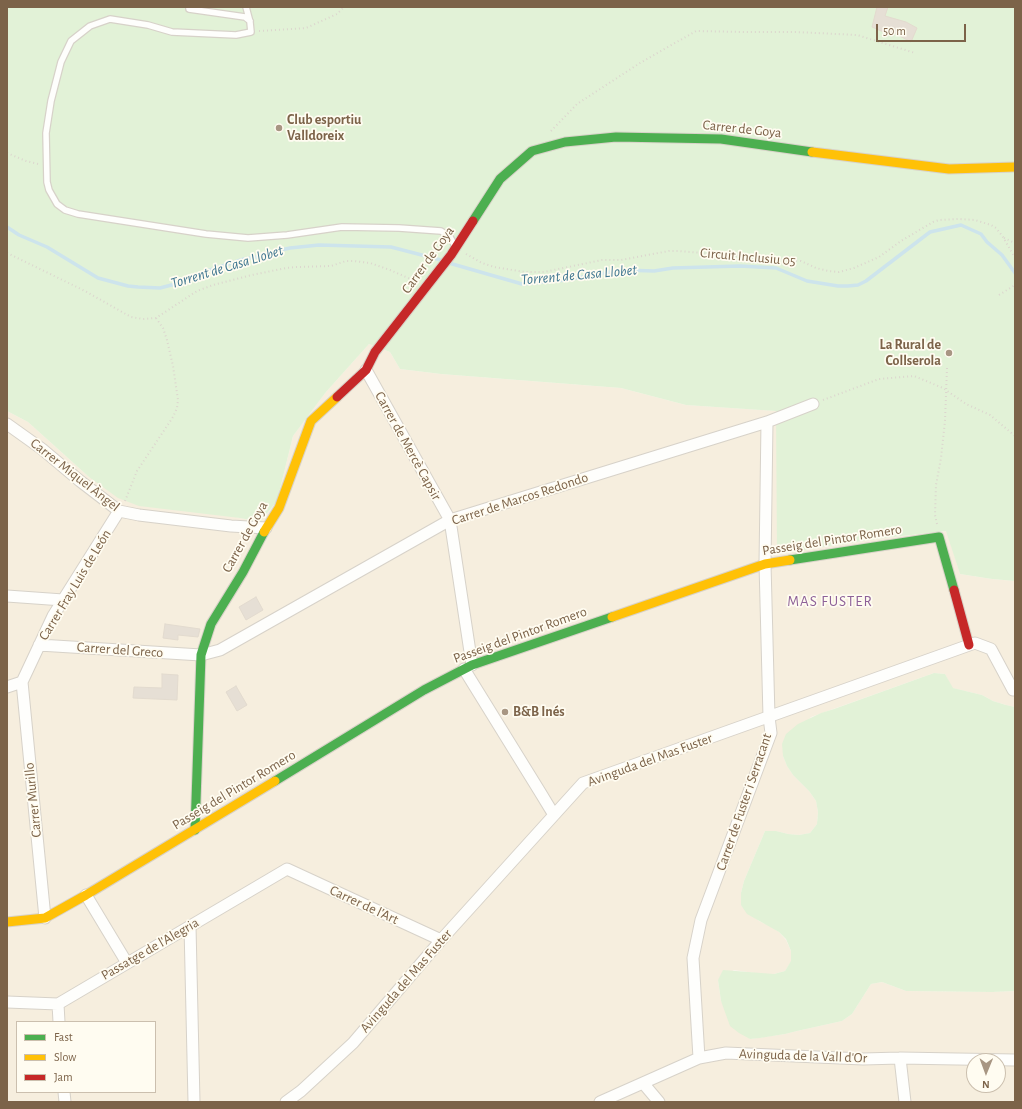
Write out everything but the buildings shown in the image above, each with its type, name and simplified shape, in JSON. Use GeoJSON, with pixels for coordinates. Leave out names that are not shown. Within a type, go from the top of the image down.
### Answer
{"type":"FeatureCollection","features":[{"type":"Feature","properties":{"kind":"street","name":"Carrer de Goya"},"geometry":{"type":"LineString","coordinates":[[195,830],[201,655],[211,624],[243,572],[266,528],[279,508],[311,421],[366,370],[375,352],[453,252],[500,179],[532,151],[565,142],[616,137],[721,139],[840,156],[949,169],[1015,167]]}},
{"type":"Feature","properties":{"kind":"street","name":"Carrer de Mercè Capsir"},"geometry":{"type":"LineString","coordinates":[[366,370],[450,520],[468,667],[554,815]]}},
{"type":"Feature","properties":{"kind":"street","name":"Carrer de Marcos Redondo"},"geometry":{"type":"LineString","coordinates":[[201,655],[220,650],[450,520],[767,422],[813,404]]}},
{"type":"Feature","properties":{"kind":"street","name":"Carrer de Fuster i Serracant"},"geometry":{"type":"LineString","coordinates":[[699,1058],[693,958],[702,920],[771,733],[769,717],[766,564],[767,422]]}},
{"type":"Feature","properties":{"kind":"street","name":"Carrer Miquel Àngel"},"geometry":{"type":"LineString","coordinates":[[7,424],[42,449],[119,511],[139,515],[231,526],[266,528]]}},
{"type":"Feature","properties":{"kind":"street","name":"Carrer Fray Luis de León"},"geometry":{"type":"LineString","coordinates":[[22,682],[53,616],[119,511]]}},
{"type":"Feature","properties":{"kind":"street","name":"Passeig del Pintor Romero"},"geometry":{"type":"LineString","coordinates":[[7,922],[45,918],[195,830],[424,690],[468,667],[766,564],[939,537]]}},
{"type":"Feature","properties":{"kind":"street"},"geometry":{"type":"LineString","coordinates":[[939,537],[968,645]]}},
{"type":"Feature","properties":{"kind":"street"},"geometry":{"type":"LineString","coordinates":[[7,596],[63,600]]}},
{"type":"Feature","properties":{"kind":"street","name":"Avinguda del Mas Fuster"},"geometry":{"type":"LineString","coordinates":[[286,1102],[301,1091],[353,1043],[440,940],[582,783],[975,643],[992,650],[1013,690],[1015,690]]}},
{"type":"Feature","properties":{"kind":"street","name":"Carrer del Greco"},"geometry":{"type":"LineString","coordinates":[[39,645],[201,655]]}},
{"type":"Feature","properties":{"kind":"street"},"geometry":{"type":"LineString","coordinates":[[7,687],[22,682]]}},
{"type":"Feature","properties":{"kind":"street","name":"Carrer Murillo"},"geometry":{"type":"LineString","coordinates":[[22,682],[45,918]]}},
{"type":"Feature","properties":{"kind":"street","name":"Carrer de l'Art"},"geometry":{"type":"LineString","coordinates":[[287,870],[440,940]]}},
{"type":"Feature","properties":{"kind":"street","name":"Passatge de l'Alegria"},"geometry":{"type":"LineString","coordinates":[[58,1004],[287,870]]}},
{"type":"Feature","properties":{"kind":"street"},"geometry":{"type":"LineString","coordinates":[[86,895],[127,963]]}},
{"type":"Feature","properties":{"kind":"street"},"geometry":{"type":"LineString","coordinates":[[190,926],[194,1102]]}},
{"type":"Feature","properties":{"kind":"street"},"geometry":{"type":"LineString","coordinates":[[7,1002],[58,1004],[59,1021]]}},
{"type":"Feature","properties":{"kind":"street","name":"Avinguda de la Vall d'Or"},"geometry":{"type":"LineString","coordinates":[[600,1102],[699,1058],[726,1053],[863,1059],[900,1058],[1015,1060]]}},
{"type":"Feature","properties":{"kind":"street"},"geometry":{"type":"LineString","coordinates":[[900,1058],[905,1102]]}},
{"type":"Feature","properties":{"kind":"street"},"geometry":{"type":"LineString","coordinates":[[643,1082],[659,1102]]}},
{"type":"Feature","properties":{"kind":"lane"},"geometry":{"type":"LineString","coordinates":[[189,7],[189,9],[215,10],[245,17],[250,22]]}},
{"type":"Feature","properties":{"kind":"lane"},"geometry":{"type":"LineString","coordinates":[[246,7],[251,32],[236,35],[172,32],[148,25],[110,19],[90,26],[71,41],[61,62],[51,101],[47,126],[47,182],[49,190],[57,204],[65,210],[78,214],[206,234],[248,238],[287,235],[342,227],[399,228],[441,231],[450,237],[453,252]]}},
{"type":"Feature","properties":{"kind":"path"},"geometry":{"type":"LineString","coordinates":[[251,32],[306,28],[337,14],[344,7]]}},
{"type":"Feature","properties":{"kind":"path"},"geometry":{"type":"LineString","coordinates":[[547,135],[577,104],[640,63],[696,31],[796,32],[857,35],[915,53]]}},
{"type":"Feature","properties":{"kind":"path"},"geometry":{"type":"LineString","coordinates":[[7,153],[26,161],[46,166]]}},
{"type":"Feature","properties":{"kind":"path"},"geometry":{"type":"LineString","coordinates":[[1015,201],[1015,207]]}},
{"type":"Feature","properties":{"kind":"path","name":"Circuit Inclusiu 05"},"geometry":{"type":"LineString","coordinates":[[453,252],[494,267],[525,272],[544,272],[602,260],[621,260],[669,251],[801,261],[816,268],[839,272],[866,263],[927,225],[939,220],[959,219],[975,220],[996,228],[1015,258]]}},
{"type":"Feature","properties":{"kind":"path"},"geometry":{"type":"LineString","coordinates":[[1003,237],[1015,243]]}},
{"type":"Feature","properties":{"kind":"path"},"geometry":{"type":"LineString","coordinates":[[7,253],[85,291],[131,317],[143,319],[156,318],[197,291],[229,280],[286,268],[331,266],[346,261],[354,261],[390,270],[427,287]]}},
{"type":"Feature","properties":{"kind":"path"},"geometry":{"type":"LineString","coordinates":[[1000,295],[1015,285]]}},
{"type":"Feature","properties":{"kind":"path"},"geometry":{"type":"LineString","coordinates":[[119,511],[137,471],[173,417],[178,404],[178,391],[174,366],[163,328],[156,318]]}},
{"type":"Feature","properties":{"kind":"path"},"geometry":{"type":"LineString","coordinates":[[939,537],[935,514],[936,485],[945,421],[947,368]]}},
{"type":"Feature","properties":{"kind":"path"},"geometry":{"type":"LineString","coordinates":[[813,404],[879,379],[914,376],[947,390],[966,404],[990,415],[1015,436]]}},
{"type":"Feature","properties":{"kind":"shaded area"},"geometry":{"type":"Polygon","coordinates":[[[369,344],[390,352],[400,369],[441,374],[621,388],[686,405],[777,411],[777,554],[876,539],[947,531],[960,574],[1015,581],[1015,707],[993,701],[982,695],[952,688],[945,674],[934,673],[811,717],[783,756],[793,775],[809,791],[816,801],[818,812],[817,824],[810,833],[799,835],[776,831],[765,831],[744,881],[741,893],[741,905],[759,921],[779,932],[786,940],[791,951],[791,962],[785,971],[774,974],[761,974],[734,970],[718,980],[721,1001],[750,1039],[785,1034],[842,1021],[852,1014],[871,984],[882,982],[906,991],[1015,991],[1015,1102],[7,1102],[7,411],[28,422],[89,477],[240,518],[260,522],[277,501],[293,436],[326,392],[369,344]]]}},
{"type":"Feature","properties":{"kind":"green space"},"geometry":{"type":"Polygon","coordinates":[[[7,7],[1015,7],[1015,581],[960,574],[946,531],[876,539],[777,554],[776,411],[686,405],[621,388],[441,374],[400,369],[390,352],[369,344],[326,392],[293,436],[277,501],[260,522],[240,518],[139,506],[118,498],[89,477],[28,422],[7,411],[7,7]]]}},
{"type":"Feature","properties":{"kind":"green space"},"geometry":{"type":"Polygon","coordinates":[[[934,673],[945,674],[953,688],[982,695],[993,701],[1015,707],[1015,991],[906,991],[882,982],[871,984],[852,1014],[842,1021],[785,1034],[750,1039],[730,1026],[721,1001],[718,980],[723,970],[774,974],[785,971],[791,961],[791,951],[786,939],[779,932],[747,914],[741,905],[741,893],[744,881],[765,831],[776,831],[799,835],[810,833],[817,824],[818,812],[816,801],[809,791],[793,775],[783,756],[782,744],[786,734],[798,724],[821,713],[934,673]]]}},
{"type":"Feature","properties":{"kind":"waterway","name":"Torrent de Casa Llobet"},"geometry":{"type":"LineString","coordinates":[[449,263],[522,284],[566,280],[622,270],[654,271],[673,268],[740,266],[776,268],[807,281],[838,286],[848,286],[858,285],[866,281],[930,232],[961,225],[981,234],[987,242],[1002,255],[1015,273]]}},
{"type":"Feature","properties":{"kind":"waterway","name":"Torrent de Casa Llobet"},"geometry":{"type":"LineString","coordinates":[[7,227],[19,235],[47,247],[98,278],[128,286],[138,287],[160,288],[179,283],[207,271],[244,259],[263,256],[272,252],[290,248],[319,245],[391,247],[441,260]]}},
{"type":"Feature","properties":{"kind":"traffic: fast"},"geometry":{"type":"LineString","coordinates":[[473,221],[500,179],[532,151],[565,142],[616,137],[721,139],[812,152]]}},
{"type":"Feature","properties":{"kind":"traffic: fast"},"geometry":{"type":"LineString","coordinates":[[195,830],[201,655],[211,624],[243,572],[264,532]]}},
{"type":"Feature","properties":{"kind":"traffic: fast"},"geometry":{"type":"LineString","coordinates":[[790,560],[939,537],[954,590]]}},
{"type":"Feature","properties":{"kind":"traffic: fast"},"geometry":{"type":"LineString","coordinates":[[275,781],[424,690],[472,665],[612,617]]}},
{"type":"Feature","properties":{"kind":"traffic: slow"},"geometry":{"type":"LineString","coordinates":[[812,152],[949,169],[1015,167]]}},
{"type":"Feature","properties":{"kind":"traffic: slow"},"geometry":{"type":"LineString","coordinates":[[264,532],[279,508],[311,421],[337,397]]}},
{"type":"Feature","properties":{"kind":"traffic: slow"},"geometry":{"type":"LineString","coordinates":[[612,617],[765,564],[790,560]]}},
{"type":"Feature","properties":{"kind":"traffic: slow"},"geometry":{"type":"LineString","coordinates":[[7,922],[45,918],[86,895],[275,781]]}},
{"type":"Feature","properties":{"kind":"traffic: jam"},"geometry":{"type":"LineString","coordinates":[[337,397],[366,370],[375,352],[451,255],[473,221]]}},
{"type":"Feature","properties":{"kind":"traffic: jam"},"geometry":{"type":"LineString","coordinates":[[954,590],[969,645]]}},
{"type":"Feature","properties":{"kind":"place","name":"Club esportiu Valldoreix"},"geometry":{"type":"Point","coordinates":[279,128]}},
{"type":"Feature","properties":{"kind":"place","name":"La Rural de Collserola"},"geometry":{"type":"Point","coordinates":[949,353]}},
{"type":"Feature","properties":{"kind":"place","name":"B&B Inés"},"geometry":{"type":"Point","coordinates":[505,712]}},
{"type":"Feature","properties":{"kind":"district","name":"MAS FUSTER"},"geometry":{"type":"Point","coordinates":[830,601]}}]}
